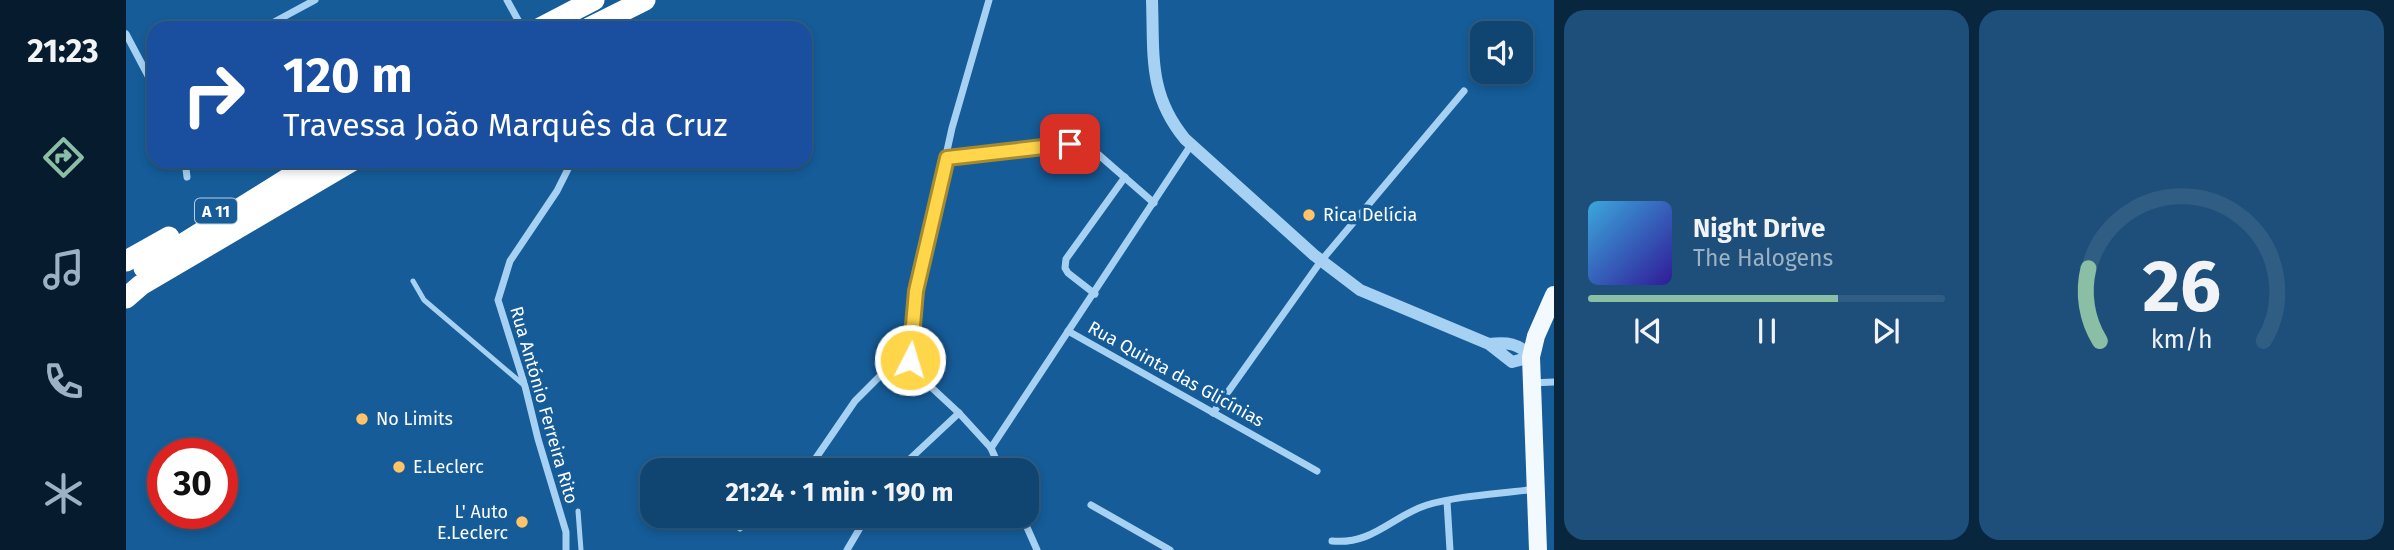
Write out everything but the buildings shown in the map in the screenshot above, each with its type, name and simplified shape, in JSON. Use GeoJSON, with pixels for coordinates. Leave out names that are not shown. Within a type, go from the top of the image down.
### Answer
{"type":"FeatureCollection","features":[{"type":"Feature","properties":{"kind":"highway"},"geometry":{"type":"LineString","coordinates":[[554,21],[594,0]]}},
{"type":"Feature","properties":{"kind":"highway"},"geometry":{"type":"LineString","coordinates":[[603,21],[645,0]]}},
{"type":"Feature","properties":{"kind":"highway","name":"A 11"},"geometry":{"type":"LineString","coordinates":[[126,261],[292,168]]}},
{"type":"Feature","properties":{"kind":"highway"},"geometry":{"type":"LineString","coordinates":[[126,282],[305,168]]}},
{"type":"Feature","properties":{"kind":"highway","name":"A 11"},"geometry":{"type":"LineString","coordinates":[[126,298],[141,285],[340,168]]}},
{"type":"Feature","properties":{"kind":"highway"},"geometry":{"type":"LineString","coordinates":[[126,307],[144,290],[204,249]]}},
{"type":"Feature","properties":{"kind":"main road"},"geometry":{"type":"LineString","coordinates":[[1538,550],[1531,357],[1536,336],[1554,295]]}},
{"type":"Feature","properties":{"kind":"street"},"geometry":{"type":"LineString","coordinates":[[275,21],[315,0]]}},
{"type":"Feature","properties":{"kind":"street"},"geometry":{"type":"LineString","coordinates":[[508,0],[518,20]]}},
{"type":"Feature","properties":{"kind":"street"},"geometry":{"type":"LineString","coordinates":[[989,0],[952,128],[916,291],[910,360],[917,374],[960,412],[991,448],[996,458]]}},
{"type":"Feature","properties":{"kind":"street"},"geometry":{"type":"LineString","coordinates":[[1152,0],[1155,82],[1170,121],[1191,145],[1321,261],[1360,290],[1489,344],[1514,344],[1524,348],[1531,357]]}},
{"type":"Feature","properties":{"kind":"street"},"geometry":{"type":"LineString","coordinates":[[126,34],[147,74]]}},
{"type":"Feature","properties":{"kind":"street"},"geometry":{"type":"LineString","coordinates":[[1213,413],[1321,261],[1464,91]]}},
{"type":"Feature","properties":{"kind":"street"},"geometry":{"type":"LineString","coordinates":[[947,158],[1084,142],[1154,202]]}},
{"type":"Feature","properties":{"kind":"street"},"geometry":{"type":"LineString","coordinates":[[1068,331],[1095,294],[1191,145]]}},
{"type":"Feature","properties":{"kind":"street"},"geometry":{"type":"LineString","coordinates":[[186,168],[187,177]]}},
{"type":"Feature","properties":{"kind":"street","name":"Rua António Ferreira Rito"},"geometry":{"type":"LineString","coordinates":[[566,550],[566,532],[498,300],[510,261],[557,191],[568,168]]}},
{"type":"Feature","properties":{"kind":"street"},"geometry":{"type":"LineString","coordinates":[[1095,294],[1068,273],[1066,259],[1125,177]]}},
{"type":"Feature","properties":{"kind":"street","name":"Rua Quinta das Glicínias"},"geometry":{"type":"LineString","coordinates":[[991,448],[1068,331],[1317,471]]}},
{"type":"Feature","properties":{"kind":"street"},"geometry":{"type":"LineString","coordinates":[[816,458],[855,401],[891,365],[902,359],[910,360]]}},
{"type":"Feature","properties":{"kind":"street"},"geometry":{"type":"LineString","coordinates":[[1531,383],[1554,382]]}},
{"type":"Feature","properties":{"kind":"street"},"geometry":{"type":"LineString","coordinates":[[911,458],[960,412]]}},
{"type":"Feature","properties":{"kind":"street"},"geometry":{"type":"LineString","coordinates":[[1332,541],[1353,541],[1369,536],[1423,506],[1535,489]]}},
{"type":"Feature","properties":{"kind":"street"},"geometry":{"type":"LineString","coordinates":[[1447,501],[1450,550]]}},
{"type":"Feature","properties":{"kind":"street"},"geometry":{"type":"LineString","coordinates":[[1091,505],[1170,550]]}},
{"type":"Feature","properties":{"kind":"street"},"geometry":{"type":"LineString","coordinates":[[847,550],[860,528]]}},
{"type":"Feature","properties":{"kind":"street"},"geometry":{"type":"LineString","coordinates":[[1027,528],[1037,550]]}},
{"type":"Feature","properties":{"kind":"lane"},"geometry":{"type":"LineString","coordinates":[[413,281],[424,300],[525,386]]}},
{"type":"Feature","properties":{"kind":"lane"},"geometry":{"type":"LineString","coordinates":[[578,511],[581,550]]}},
{"type":"Feature","properties":{"kind":"place","name":"Rica Delícia"},"geometry":{"type":"Point","coordinates":[1309,215]}},
{"type":"Feature","properties":{"kind":"place","name":"No Limits"},"geometry":{"type":"Point","coordinates":[362,419]}},
{"type":"Feature","properties":{"kind":"place","name":"E.Leclerc"},"geometry":{"type":"Point","coordinates":[399,467]}},
{"type":"Feature","properties":{"kind":"place","name":"L' Auto E.Leclerc"},"geometry":{"type":"Point","coordinates":[522,522]}},
{"type":"Feature","properties":{"kind":"route"},"geometry":{"type":"LineString","coordinates":[[910,360],[916,291],[947,158],[1070,144]]}}]}
